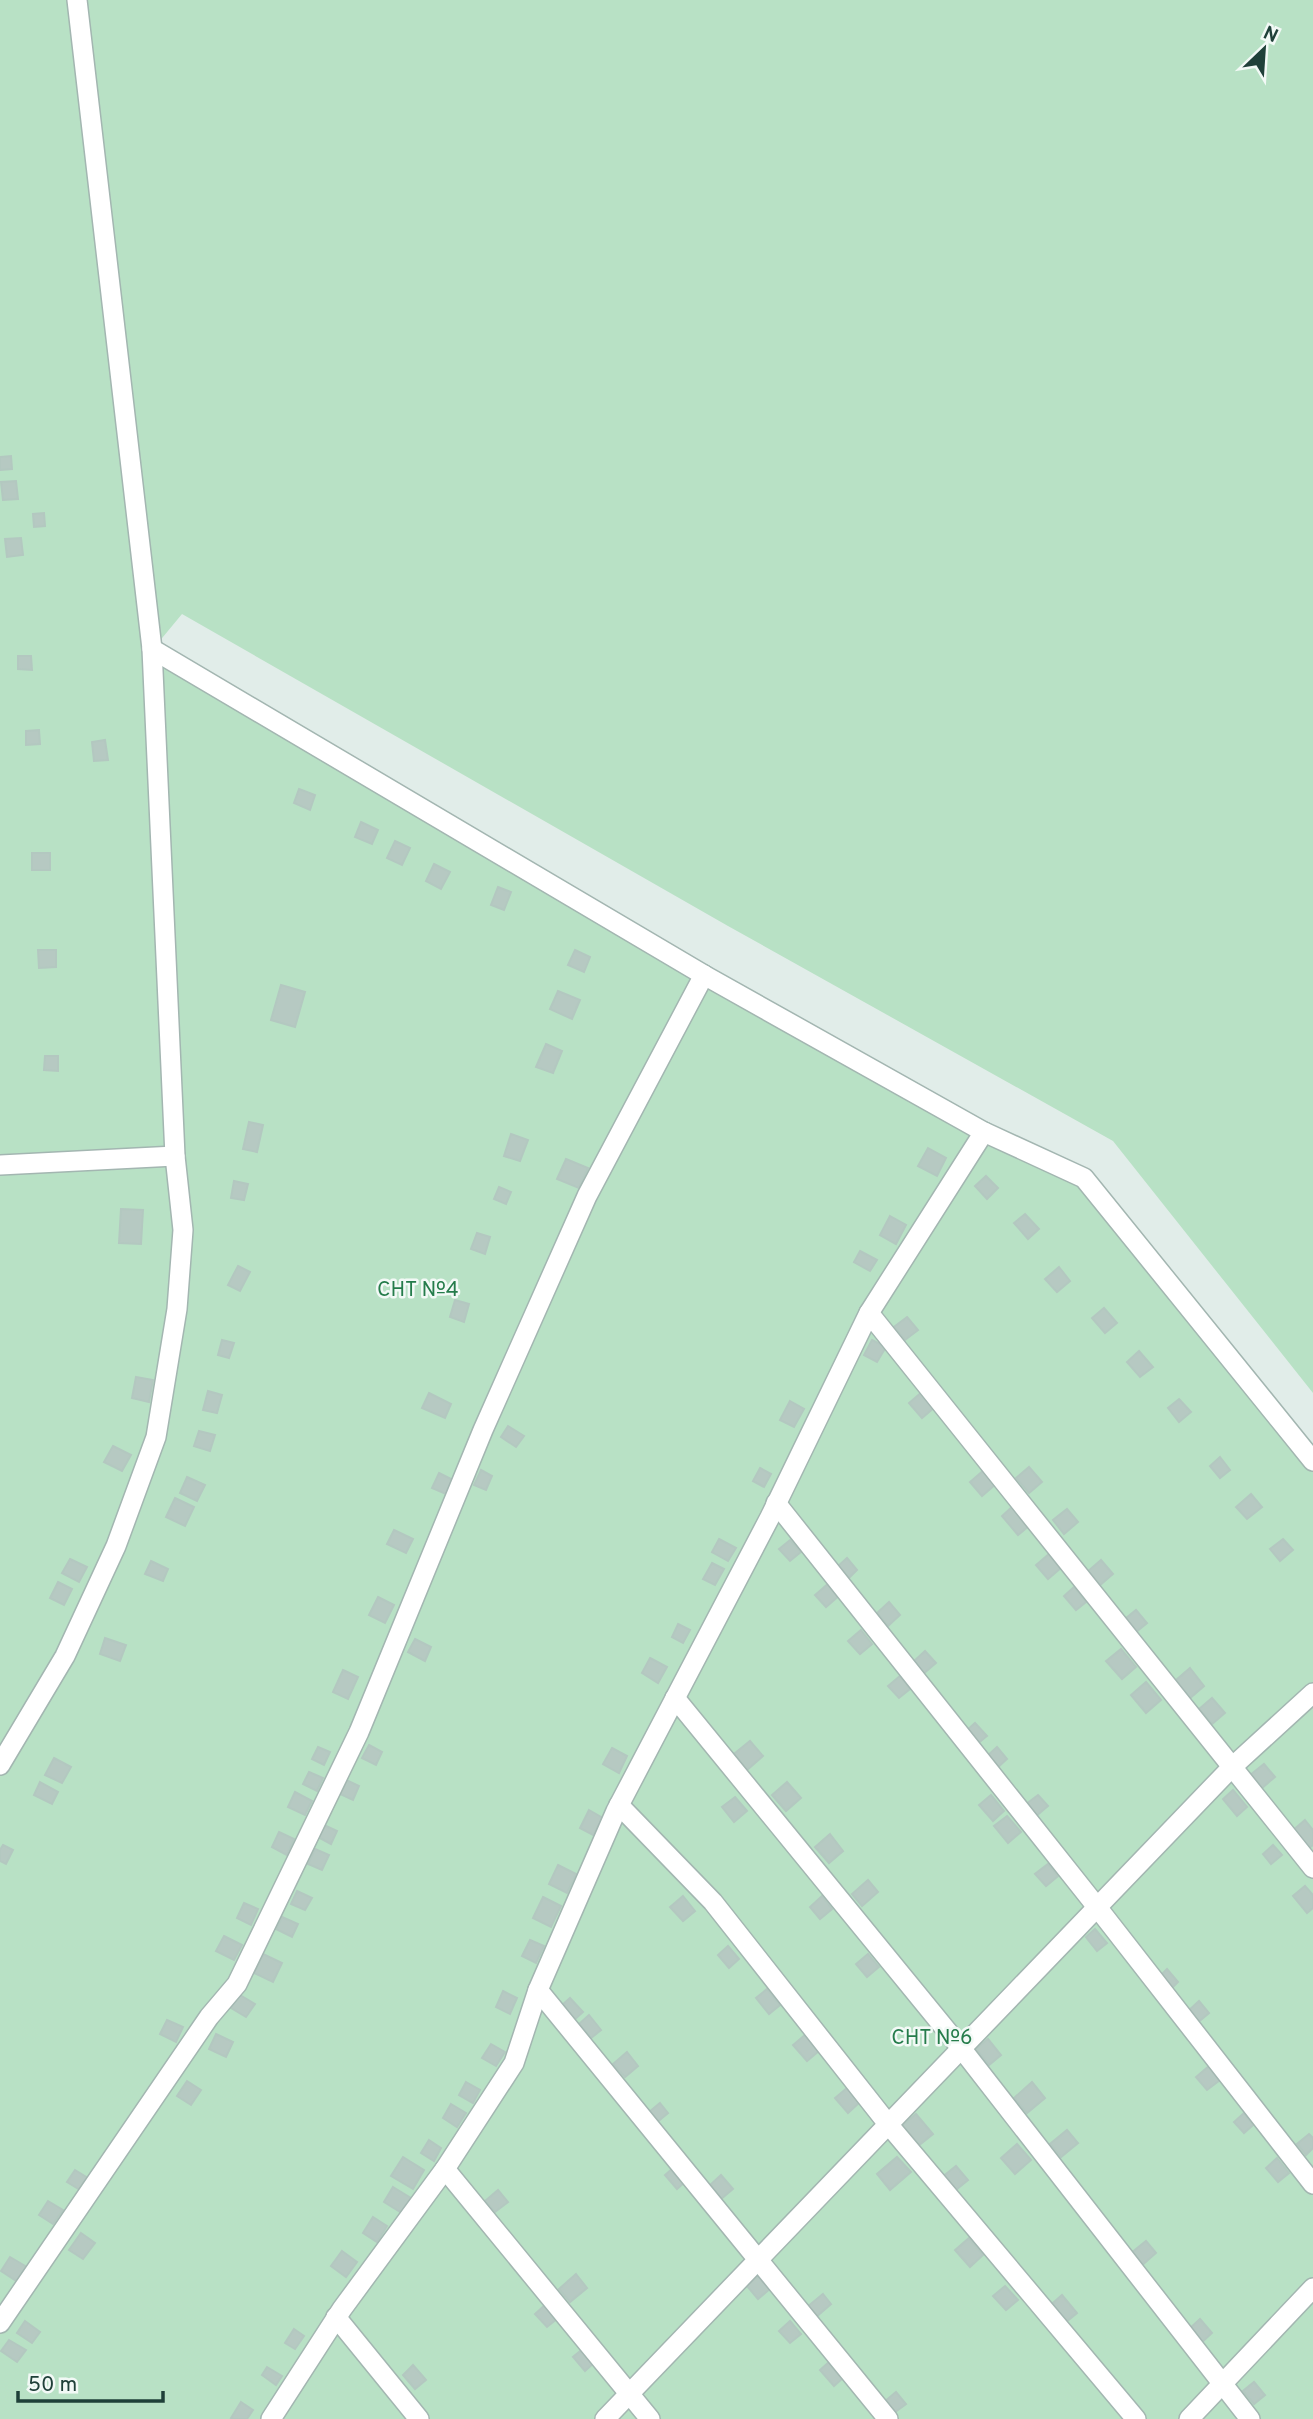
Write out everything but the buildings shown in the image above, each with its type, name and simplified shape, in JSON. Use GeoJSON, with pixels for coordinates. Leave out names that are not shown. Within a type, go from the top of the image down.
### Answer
{"type":"FeatureCollection","features":[{"type":"Feature","properties":{"kind":"street"},"geometry":{"type":"LineString","coordinates":[[0,1765],[65,1656],[116,1546],[156,1437],[177,1309],[183,1230],[175,1156],[152,649],[77,0]]}},
{"type":"Feature","properties":{"kind":"street"},"geometry":{"type":"LineString","coordinates":[[152,649],[704,975],[984,1132],[1084,1178],[1313,1461]]}},
{"type":"Feature","properties":{"kind":"street"},"geometry":{"type":"LineString","coordinates":[[0,2323],[209,2017],[237,1984],[359,1732],[483,1430],[587,1196],[704,975]]}},
{"type":"Feature","properties":{"kind":"street"},"geometry":{"type":"LineString","coordinates":[[271,2419],[336,2317],[445,2169],[514,2063],[538,1990],[619,1805],[776,1503],[869,1313],[984,1132]]}},
{"type":"Feature","properties":{"kind":"street"},"geometry":{"type":"LineString","coordinates":[[0,1164],[175,1156]]}},
{"type":"Feature","properties":{"kind":"street"},"geometry":{"type":"LineString","coordinates":[[869,1313],[1313,1868]]}},
{"type":"Feature","properties":{"kind":"street"},"geometry":{"type":"LineString","coordinates":[[776,1503],[1313,2184]]}},
{"type":"Feature","properties":{"kind":"street"},"geometry":{"type":"LineString","coordinates":[[606,2419],[1231,1768],[1313,1693]]}},
{"type":"Feature","properties":{"kind":"street"},"geometry":{"type":"LineString","coordinates":[[675,1698],[961,2048],[1250,2419]]}},
{"type":"Feature","properties":{"kind":"street"},"geometry":{"type":"LineString","coordinates":[[619,1805],[713,1902],[888,2124],[1136,2419]]}},
{"type":"Feature","properties":{"kind":"street"},"geometry":{"type":"LineString","coordinates":[[538,1990],[888,2419]]}},
{"type":"Feature","properties":{"kind":"street"},"geometry":{"type":"LineString","coordinates":[[445,2169],[650,2419]]}},
{"type":"Feature","properties":{"kind":"street"},"geometry":{"type":"LineString","coordinates":[[1189,2419],[1313,2288]]}},
{"type":"Feature","properties":{"kind":"street"},"geometry":{"type":"LineString","coordinates":[[336,2317],[419,2419]]}},
{"type":"Feature","properties":{"kind":"green space"},"geometry":{"type":"Polygon","coordinates":[[[0,0],[1313,0],[1313,1393],[1113,1141],[728,926],[182,614],[153,649],[704,975],[1084,1178],[1313,1461],[1313,2419],[0,2419],[0,0]]]}},
{"type":"Feature","properties":{"kind":"park label","name":"СНТ №4"},"geometry":{"type":"Point","coordinates":[418,1289]}},
{"type":"Feature","properties":{"kind":"park label","name":"СНТ №6"},"geometry":{"type":"Point","coordinates":[932,2037]}}]}
